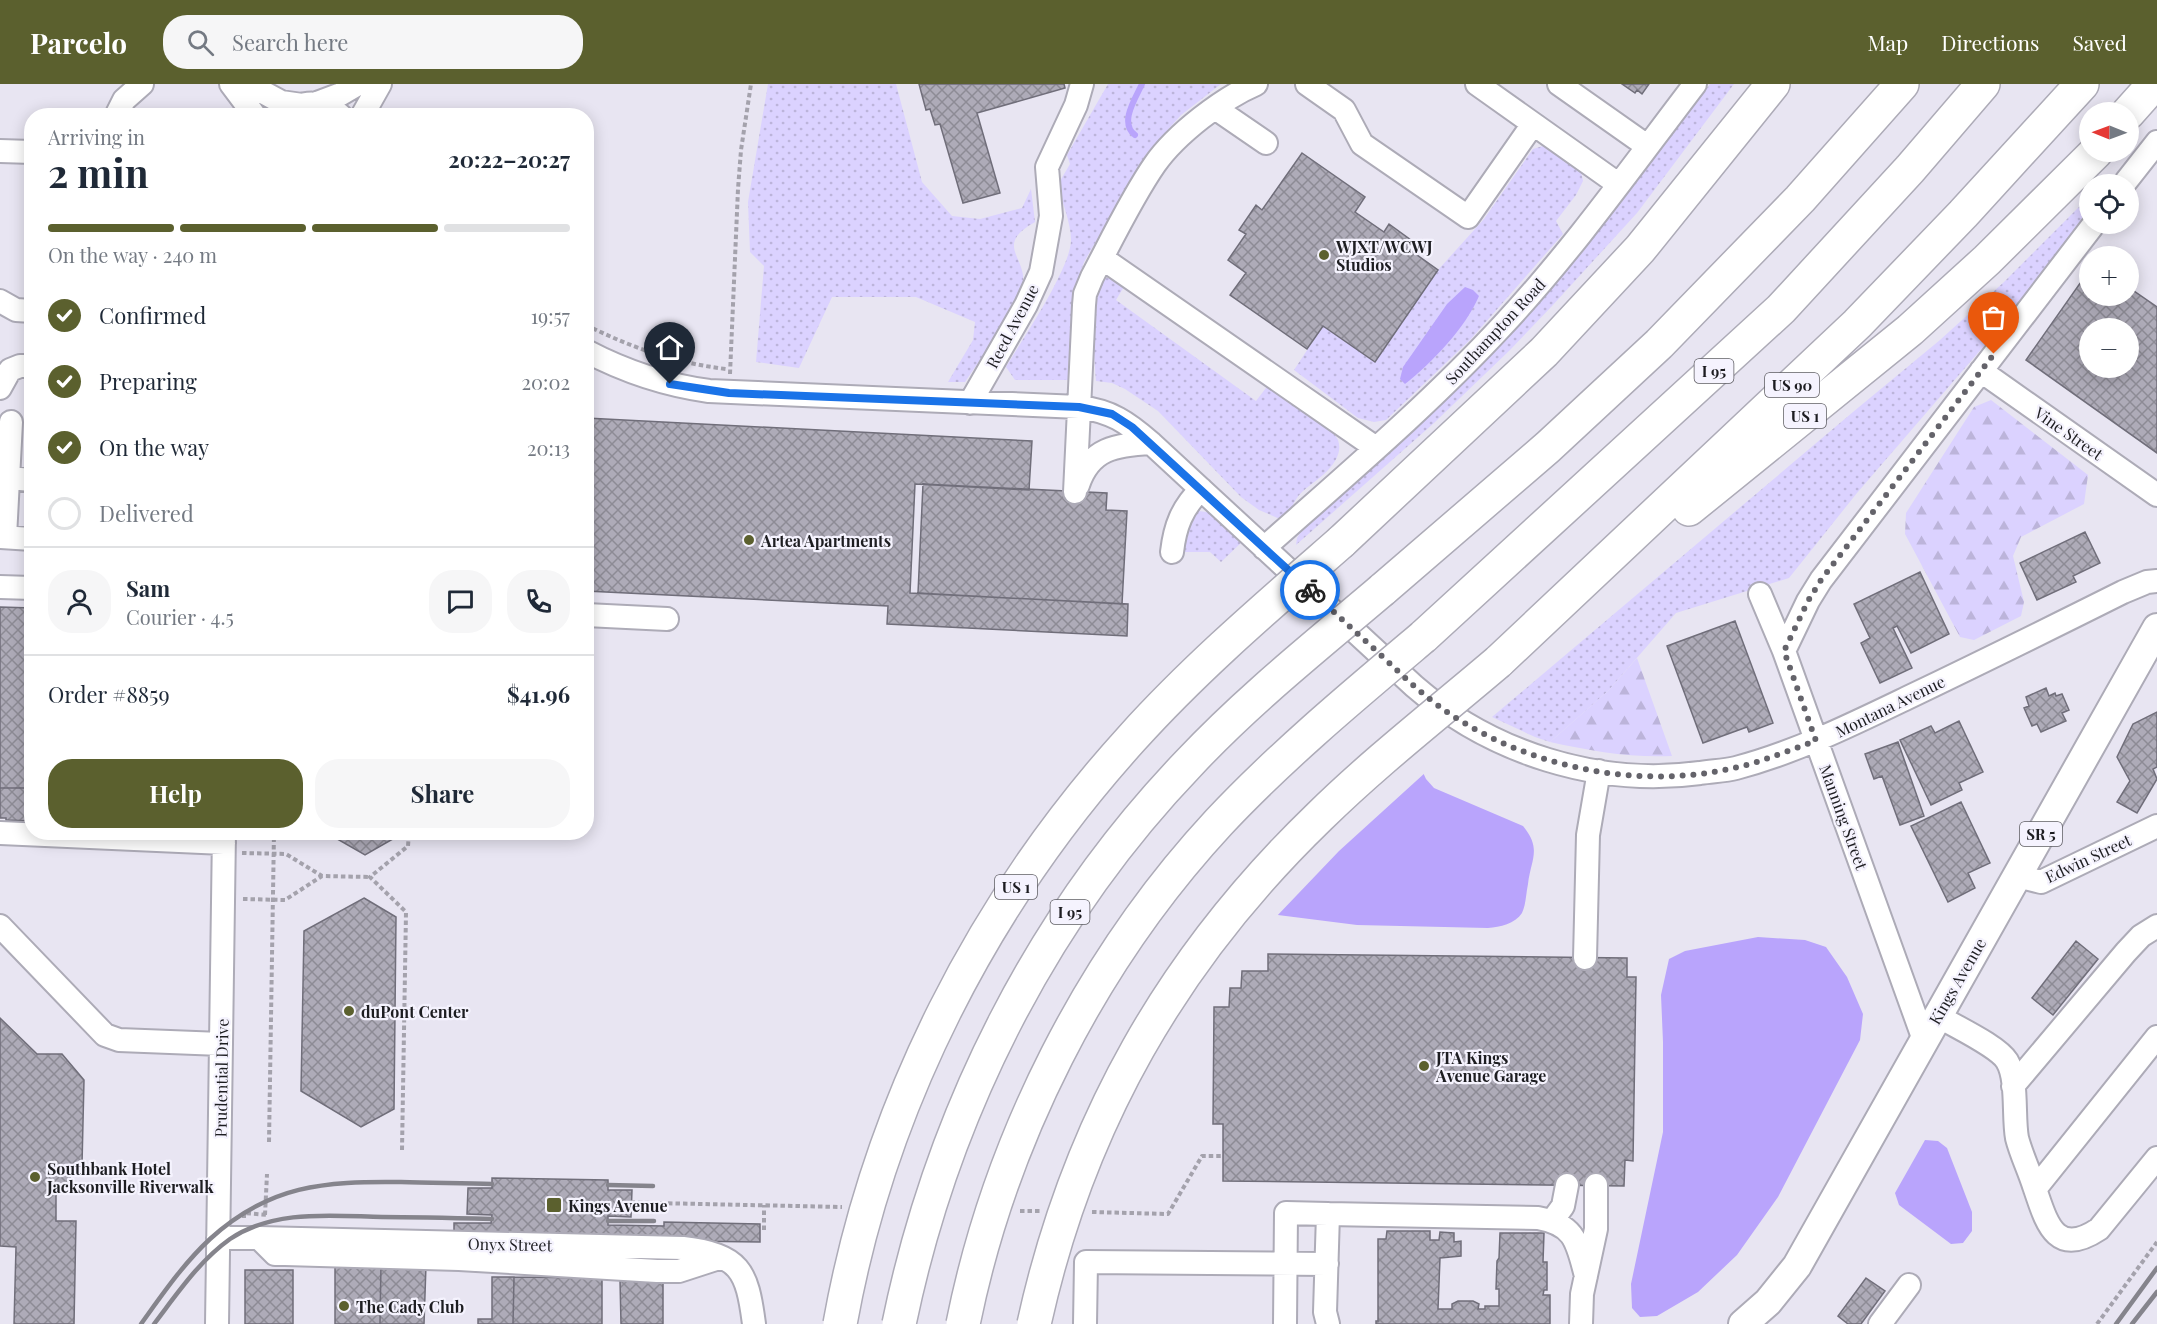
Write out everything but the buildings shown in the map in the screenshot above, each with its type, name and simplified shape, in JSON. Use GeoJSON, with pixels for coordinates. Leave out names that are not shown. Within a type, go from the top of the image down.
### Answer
{"type":"FeatureCollection","features":[{"type":"Feature","properties":{"kind":"highway","name":"US 1"},"geometry":{"type":"LineString","coordinates":[[840,1324],[862,1226],[895,1122],[947,1006],[972,958],[1010,895],[1049,838],[1156,711],[1552,344],[1640,249],[1773,84]]}},
{"type":"Feature","properties":{"kind":"highway","name":"I 95"},"geometry":{"type":"LineString","coordinates":[[899,1324],[927,1213],[960,1118],[1004,1023],[1038,961],[1119,844],[1188,763],[1251,702],[1548,447],[1659,344],[1800,200],[1902,84]]}},
{"type":"Feature","properties":{"kind":"highway","name":"I 95"},"geometry":{"type":"LineString","coordinates":[[963,1324],[990,1219],[1028,1118],[1062,1048],[1118,954],[1173,877],[1241,800],[1318,726],[1423,637],[1781,309],[1894,186],[1983,84]]}},
{"type":"Feature","properties":{"kind":"highway","name":"US 90"},"geometry":{"type":"LineString","coordinates":[[1498,662],[1857,324],[1963,214],[2082,84]]}},
{"type":"Feature","properties":{"kind":"highway"},"geometry":{"type":"LineString","coordinates":[[2138,102],[2154,84]]}},
{"type":"Feature","properties":{"kind":"highway","name":"US 1"},"geometry":{"type":"LineString","coordinates":[[1034,1324],[1057,1233],[1095,1131],[1143,1039],[1201,950],[1245,896],[1318,817],[1393,750],[1498,662],[1910,330],[1987,260],[2086,162]]}},
{"type":"Feature","properties":{"kind":"main road","name":"Kings Avenue"},"geometry":{"type":"LineString","coordinates":[[1743,1324],[1768,1302],[1797,1266],[2157,628]]}},
{"type":"Feature","properties":{"kind":"street"},"geometry":{"type":"LineString","coordinates":[[120,108],[124,100],[142,84]]}},
{"type":"Feature","properties":{"kind":"street"},"geometry":{"type":"LineString","coordinates":[[231,84],[249,108]]}},
{"type":"Feature","properties":{"kind":"street"},"geometry":{"type":"LineString","coordinates":[[248,84],[281,102],[301,108],[331,108]]}},
{"type":"Feature","properties":{"kind":"street"},"geometry":{"type":"LineString","coordinates":[[301,108],[341,94],[358,84]]}},
{"type":"Feature","properties":{"kind":"street"},"geometry":{"type":"LineString","coordinates":[[366,108],[380,84]]}},
{"type":"Feature","properties":{"kind":"street","name":"Reed Avenue"},"geometry":{"type":"LineString","coordinates":[[970,403],[1026,305],[1041,272],[1051,216],[1047,167],[1076,105],[1082,84]]}},
{"type":"Feature","properties":{"kind":"street"},"geometry":{"type":"LineString","coordinates":[[1151,443],[1123,446],[1100,453],[1085,468],[1076,492],[1085,294],[1102,258],[1155,164],[1215,108],[1256,84]]}},
{"type":"Feature","properties":{"kind":"street"},"geometry":{"type":"LineString","coordinates":[[1308,84],[1344,110],[1362,144],[1468,217],[1533,124]]}},
{"type":"Feature","properties":{"kind":"street"},"geometry":{"type":"LineString","coordinates":[[1477,84],[1618,184]]}},
{"type":"Feature","properties":{"kind":"street"},"geometry":{"type":"LineString","coordinates":[[1559,84],[1647,146]]}},
{"type":"Feature","properties":{"kind":"street","name":"Southampton Road"},"geometry":{"type":"LineString","coordinates":[[1264,548],[1444,386],[1504,325],[1559,261],[1695,84]]}},
{"type":"Feature","properties":{"kind":"street"},"geometry":{"type":"LineString","coordinates":[[1215,108],[1266,143]]}},
{"type":"Feature","properties":{"kind":"street"},"geometry":{"type":"LineString","coordinates":[[2132,174],[2157,142]]}},
{"type":"Feature","properties":{"kind":"street"},"geometry":{"type":"LineString","coordinates":[[0,151],[24,152]]}},
{"type":"Feature","properties":{"kind":"street"},"geometry":{"type":"LineString","coordinates":[[1784,651],[1808,601],[1821,580],[2086,234]]}},
{"type":"Feature","properties":{"kind":"street"},"geometry":{"type":"LineString","coordinates":[[1102,258],[1376,448]]}},
{"type":"Feature","properties":{"kind":"street"},"geometry":{"type":"LineString","coordinates":[[0,302],[16,310],[24,310]]}},
{"type":"Feature","properties":{"kind":"street","name":"Montana Avenue"},"geometry":{"type":"LineString","coordinates":[[594,355],[650,379],[690,388],[729,393],[1079,407],[1112,414],[1151,443],[1414,686],[1450,714],[1505,744],[1548,760],[1599,771],[1638,776],[1684,775],[1724,770],[1816,741],[2123,592],[2147,582],[2157,581]]}},
{"type":"Feature","properties":{"kind":"street","name":"Vine Street"},"geometry":{"type":"LineString","coordinates":[[1981,371],[2157,495]]}},
{"type":"Feature","properties":{"kind":"street"},"geometry":{"type":"LineString","coordinates":[[14,422],[2,537],[24,538]]}},
{"type":"Feature","properties":{"kind":"street"},"geometry":{"type":"LineString","coordinates":[[8,478],[24,479]]}},
{"type":"Feature","properties":{"kind":"street"},"geometry":{"type":"LineString","coordinates":[[1172,552],[1179,518],[1184,508],[1201,489]]}},
{"type":"Feature","properties":{"kind":"street"},"geometry":{"type":"LineString","coordinates":[[0,587],[24,588]]}},
{"type":"Feature","properties":{"kind":"street","name":"Manning Street"},"geometry":{"type":"LineString","coordinates":[[1760,594],[1784,651],[1924,1040]]}},
{"type":"Feature","properties":{"kind":"street"},"geometry":{"type":"LineString","coordinates":[[594,615],[667,620]]}},
{"type":"Feature","properties":{"kind":"street"},"geometry":{"type":"LineString","coordinates":[[1585,958],[1588,835],[1599,771]]}},
{"type":"Feature","properties":{"kind":"street","name":"Edwin Street"},"geometry":{"type":"LineString","coordinates":[[2017,876],[2041,882],[2157,826]]}},
{"type":"Feature","properties":{"kind":"street"},"geometry":{"type":"LineString","coordinates":[[0,833],[24,834]]}},
{"type":"Feature","properties":{"kind":"street"},"geometry":{"type":"LineString","coordinates":[[157,840],[224,843]]}},
{"type":"Feature","properties":{"kind":"street","name":"Prudential Drive"},"geometry":{"type":"LineString","coordinates":[[217,1324],[224,843]]}},
{"type":"Feature","properties":{"kind":"street"},"geometry":{"type":"LineString","coordinates":[[0,926],[105,1035],[118,1040],[221,1044]]}},
{"type":"Feature","properties":{"kind":"street"},"geometry":{"type":"LineString","coordinates":[[2013,1086],[2126,952],[2141,936],[2157,926]]}},
{"type":"Feature","properties":{"kind":"street"},"geometry":{"type":"LineString","coordinates":[[1938,1016],[1998,1052],[2008,1062],[2013,1086],[2017,1138],[2046,1220],[2054,1233],[2073,1240],[2088,1237],[2099,1229],[2157,1158]]}},
{"type":"Feature","properties":{"kind":"street"},"geometry":{"type":"LineString","coordinates":[[2035,1189],[2157,1037]]}},
{"type":"Feature","properties":{"kind":"street"},"geometry":{"type":"LineString","coordinates":[[1552,1221],[1563,1206],[1567,1185]]}},
{"type":"Feature","properties":{"kind":"street"},"geometry":{"type":"LineString","coordinates":[[1581,1324],[1582,1294],[1596,1229],[1596,1185]]}},
{"type":"Feature","properties":{"kind":"street"},"geometry":{"type":"LineString","coordinates":[[1285,1324],[1286,1213],[1538,1218],[1552,1221],[1564,1228],[1577,1241],[1586,1276]]}},
{"type":"Feature","properties":{"kind":"street"},"geometry":{"type":"LineString","coordinates":[[1328,1214],[1326,1312],[1328,1324]]}},
{"type":"Feature","properties":{"kind":"street","name":"Onyx Street"},"geometry":{"type":"LineString","coordinates":[[218,1239],[683,1248],[703,1251],[727,1258],[738,1268],[749,1291],[754,1324]]}},
{"type":"Feature","properties":{"kind":"street"},"geometry":{"type":"LineString","coordinates":[[1085,1324],[1086,1262],[1327,1264]]}},
{"type":"Feature","properties":{"kind":"street"},"geometry":{"type":"LineString","coordinates":[[1880,1324],[1909,1285]]}},
{"type":"Feature","properties":{"kind":"path"},"geometry":{"type":"LineString","coordinates":[[729,393],[740,170],[751,84]]}},
{"type":"Feature","properties":{"kind":"path"},"geometry":{"type":"LineString","coordinates":[[594,329],[658,356],[692,364],[730,369]]}},
{"type":"Feature","properties":{"kind":"path"},"geometry":{"type":"LineString","coordinates":[[269,1142],[274,840]]}},
{"type":"Feature","properties":{"kind":"path"},"geometry":{"type":"LineString","coordinates":[[224,843],[274,854],[286,854],[322,876],[370,876],[408,846],[408,840]]}},
{"type":"Feature","properties":{"kind":"path"},"geometry":{"type":"LineString","coordinates":[[223,898],[285,900],[322,876]]}},
{"type":"Feature","properties":{"kind":"path"},"geometry":{"type":"LineString","coordinates":[[370,876],[406,912],[402,1150]]}},
{"type":"Feature","properties":{"kind":"path"},"geometry":{"type":"LineString","coordinates":[[266,1215],[267,1174]]}},
{"type":"Feature","properties":{"kind":"path"},"geometry":{"type":"LineString","coordinates":[[764,1206],[764,1230]]}},
{"type":"Feature","properties":{"kind":"path"},"geometry":{"type":"LineString","coordinates":[[2097,1324],[2157,1242]]}},
{"type":"Feature","properties":{"kind":"green space"},"geometry":{"type":"Polygon","coordinates":[[[768,84],[896,84],[922,182],[952,216],[980,219],[1022,208],[1031,189],[1035,222],[1022,231],[1014,246],[1022,269],[1022,290],[1005,324],[965,382],[948,382],[973,340],[975,322],[916,297],[832,297],[799,368],[756,362],[764,266],[750,252],[748,202],[768,84]]]}},
{"type":"Feature","properties":{"kind":"green space"},"geometry":{"type":"Polygon","coordinates":[[[1108,84],[1221,84],[1181,115],[1147,153],[1084,262],[1074,290],[1069,380],[1015,380],[1006,367],[1055,285],[1069,252],[1071,240],[1069,226],[1057,182],[1060,181],[1070,164],[1067,155],[1108,84]]]}},
{"type":"Feature","properties":{"kind":"green space"},"geometry":{"type":"Polygon","coordinates":[[[1710,84],[1734,84],[1637,213],[1510,350],[1434,423],[1296,545],[1303,528],[1615,206],[1710,84]]]}},
{"type":"Feature","properties":{"kind":"green space"},"geometry":{"type":"Polygon","coordinates":[[[1543,146],[1581,172],[1583,181],[1576,195],[1556,221],[1563,234],[1470,340],[1386,420],[1374,422],[1358,418],[1294,370],[1323,326],[1375,362],[1438,270],[1484,219],[1533,149],[1543,146]]]}},
{"type":"Feature","properties":{"kind":"green space"},"geometry":{"type":"Polygon","coordinates":[[[2079,207],[2079,230],[2065,252],[1857,493],[1789,578],[1676,613],[1608,691],[1550,742],[1492,717],[1940,340],[2004,282],[2079,207]]]}},
{"type":"Feature","properties":{"kind":"green space"},"geometry":{"type":"Polygon","coordinates":[[[1106,278],[1117,278],[1125,285],[1116,300],[1256,401],[1269,384],[1334,434],[1339,444],[1336,459],[1325,473],[1298,496],[1287,522],[1259,510],[1241,497],[1158,411],[1125,389],[1112,383],[1096,381],[1095,313],[1097,299],[1106,278]]]}},
{"type":"Feature","properties":{"kind":"green space"},"geometry":{"type":"Polygon","coordinates":[[[1991,400],[2088,475],[2084,504],[2021,537],[2013,556],[2024,602],[2021,616],[1974,640],[1960,637],[1905,534],[1906,513],[1974,407],[1991,400]]]}},
{"type":"Feature","properties":{"kind":"green space"},"geometry":{"type":"Polygon","coordinates":[[[1199,511],[1213,513],[1244,540],[1221,562],[1210,552],[1180,552],[1191,513],[1199,511]]]}},
{"type":"Feature","properties":{"kind":"green space"},"geometry":{"type":"Polygon","coordinates":[[[1637,658],[1672,756],[1611,753],[1550,742],[1608,691],[1637,658]]]}},
{"type":"Feature","properties":{"kind":"shaded area"},"geometry":{"type":"Polygon","coordinates":[[[1465,287],[1473,290],[1479,296],[1466,320],[1437,355],[1405,384],[1400,379],[1403,367],[1447,304],[1465,287]]]}},
{"type":"Feature","properties":{"kind":"shaded area"},"geometry":{"type":"Polygon","coordinates":[[[1420,766],[1426,779],[1434,788],[1523,826],[1529,834],[1534,854],[1524,906],[1519,917],[1507,924],[1488,928],[1357,925],[1263,913],[1420,766]]]}},
{"type":"Feature","properties":{"kind":"shaded area"},"geometry":{"type":"Polygon","coordinates":[[[1758,937],[1805,940],[1826,947],[1847,977],[1863,1014],[1860,1040],[1778,1197],[1737,1255],[1698,1292],[1657,1316],[1640,1317],[1632,1308],[1631,1284],[1663,1132],[1661,995],[1669,959],[1685,951],[1758,937]]]}},
{"type":"Feature","properties":{"kind":"shaded area"},"geometry":{"type":"Polygon","coordinates":[[[1925,1140],[1938,1141],[1947,1148],[1972,1212],[1972,1231],[1963,1243],[1951,1244],[1899,1205],[1895,1193],[1925,1140]]]}},
{"type":"Feature","properties":{"kind":"pier"},"geometry":{"type":"Polygon","coordinates":[[[1400,755],[1412,757],[1422,764],[1426,772],[1339,851],[1275,918],[1261,915],[1256,907],[1254,893],[1400,755]]]}},
{"type":"Feature","properties":{"kind":"waterway"},"geometry":{"type":"LineString","coordinates":[[1135,135],[1130,130],[1128,118],[1142,84]]}},
{"type":"Feature","properties":{"kind":"railway"},"geometry":{"type":"LineString","coordinates":[[141,1324],[182,1269],[210,1239],[232,1221],[276,1197],[322,1185],[347,1183],[492,1184]]}},
{"type":"Feature","properties":{"kind":"railway"},"geometry":{"type":"LineString","coordinates":[[608,1185],[653,1186]]}},
{"type":"Feature","properties":{"kind":"railway"},"geometry":{"type":"LineString","coordinates":[[154,1324],[208,1257],[247,1229],[266,1223],[304,1216],[492,1219]]}},
{"type":"Feature","properties":{"kind":"railway"},"geometry":{"type":"LineString","coordinates":[[608,1221],[654,1221]]}},
{"type":"Feature","properties":{"kind":"railway"},"geometry":{"type":"LineString","coordinates":[[2116,1324],[2157,1268]]}},
{"type":"Feature","properties":{"kind":"railway"},"geometry":{"type":"LineString","coordinates":[[2132,1324],[2157,1292]]}},
{"type":"Feature","properties":{"kind":"way so far"},"geometry":{"type":"LineString","coordinates":[[1310,590],[1437,705],[1490,737],[1548,760],[1580,768],[1638,776],[1684,775],[1734,768],[1816,741],[1784,651],[1808,601],[1821,580],[1994,354]]}},
{"type":"Feature","properties":{"kind":"place","name":"WJXT/WCWJ Studios"},"geometry":{"type":"Point","coordinates":[1324,255]}},
{"type":"Feature","properties":{"kind":"place","name":"Artea Apartments"},"geometry":{"type":"Point","coordinates":[749,540]}},
{"type":"Feature","properties":{"kind":"place","name":"duPont Center"},"geometry":{"type":"Point","coordinates":[349,1011]}},
{"type":"Feature","properties":{"kind":"place","name":"JTA Kings Avenue Garage"},"geometry":{"type":"Point","coordinates":[1424,1066]}},
{"type":"Feature","properties":{"kind":"place","name":"Southbank Hotel Jacksonville Riverwalk"},"geometry":{"type":"Point","coordinates":[35,1177]}},
{"type":"Feature","properties":{"kind":"place","name":"Kings Avenue"},"geometry":{"type":"Point","coordinates":[554,1205]}},
{"type":"Feature","properties":{"kind":"place","name":"The Cady Club"},"geometry":{"type":"Point","coordinates":[344,1306]}},
{"type":"Feature","properties":{"kind":"route"},"geometry":{"type":"LineString","coordinates":[[670,384],[729,393],[1079,407],[1103,411],[1122,420],[1151,443],[1310,590]]}}]}
